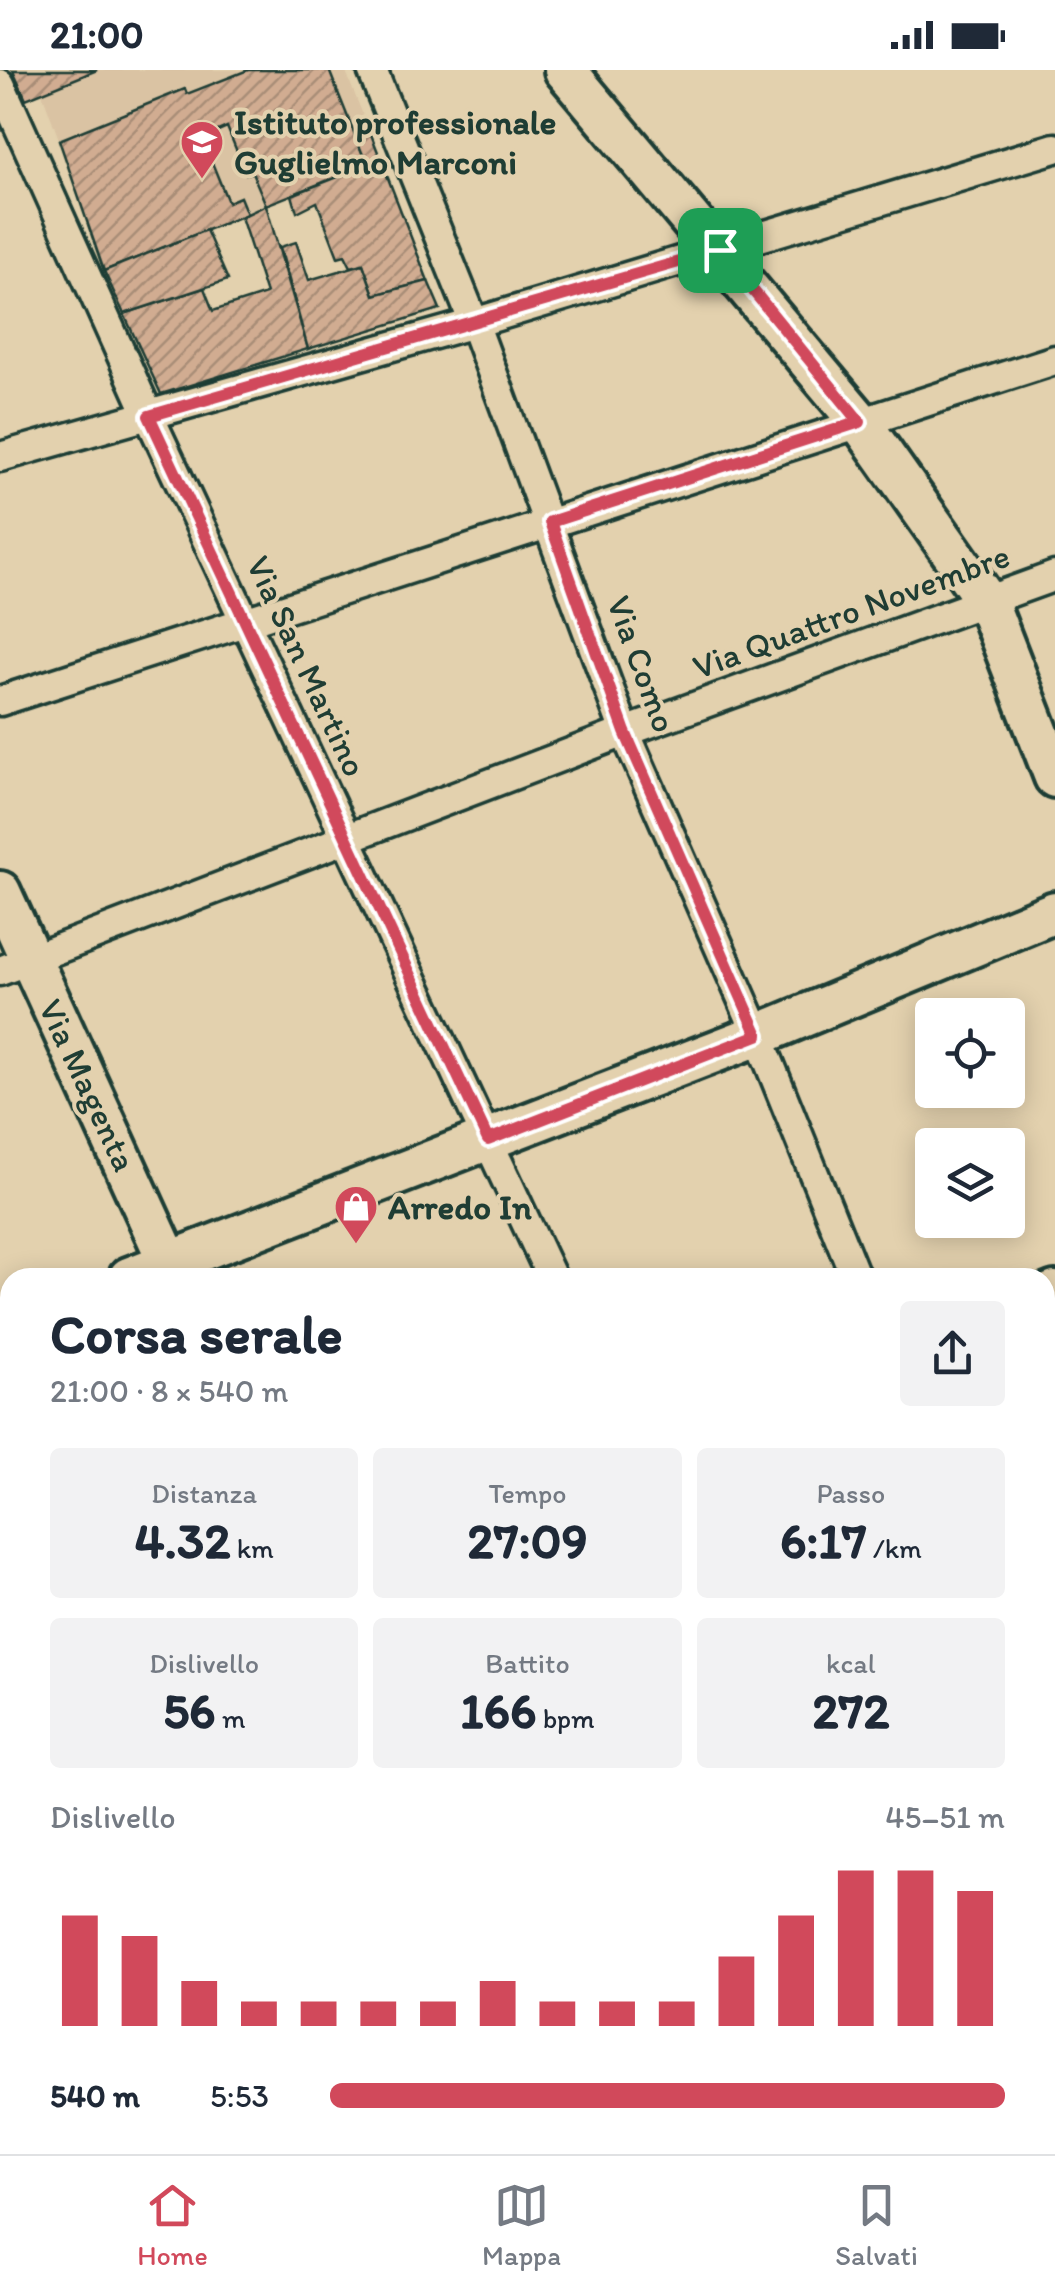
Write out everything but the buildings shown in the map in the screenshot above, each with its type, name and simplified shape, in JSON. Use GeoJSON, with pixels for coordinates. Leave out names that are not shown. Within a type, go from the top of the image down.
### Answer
{"type":"FeatureCollection","features":[{"type":"Feature","properties":{"kind":"street","name":"Via Como"},"geometry":{"type":"LineString","coordinates":[[372,70],[474,323],[625,732],[758,1035],[852,1268]]}},
{"type":"Feature","properties":{"kind":"street"},"geometry":{"type":"LineString","coordinates":[[565,70],[720,250],[860,422],[987,602],[1055,778]]}},
{"type":"Feature","properties":{"kind":"street","name":"Via San Martino"},"geometry":{"type":"LineString","coordinates":[[0,84],[9,124],[547,1268]]}},
{"type":"Feature","properties":{"kind":"street"},"geometry":{"type":"LineString","coordinates":[[0,457],[474,323],[1055,148]]}},
{"type":"Feature","properties":{"kind":"street"},"geometry":{"type":"LineString","coordinates":[[0,702],[1055,360]]}},
{"type":"Feature","properties":{"kind":"street","name":"Via Quattro Novembre"},"geometry":{"type":"LineString","coordinates":[[15,965],[625,732],[1055,576]]}},
{"type":"Feature","properties":{"kind":"street","name":"Via Magenta"},"geometry":{"type":"LineString","coordinates":[[0,892],[15,965],[171,1268]]}},
{"type":"Feature","properties":{"kind":"street"},"geometry":{"type":"LineString","coordinates":[[177,1268],[1055,912]]}},
{"type":"Feature","properties":{"kind":"shaded area","name":"Istituto professionale Guglielmo Marconi"},"geometry":{"type":"Polygon","coordinates":[[[13,70],[345,70],[381,160],[206,230],[100,251],[42,93],[26,99],[13,70]]]}},
{"type":"Feature","properties":{"kind":"place","name":"Istituto professionale Guglielmo Marconi"},"geometry":{"type":"Point","coordinates":[202,180]}},
{"type":"Feature","properties":{"kind":"place","name":"Arredo In"},"geometry":{"type":"Point","coordinates":[356,1245]}},
{"type":"Feature","properties":{"kind":"route"},"geometry":{"type":"LineString","coordinates":[[720,250],[860,422],[550,522],[625,732],[758,1035],[488,1140],[149,416],[720,250]]}}]}
